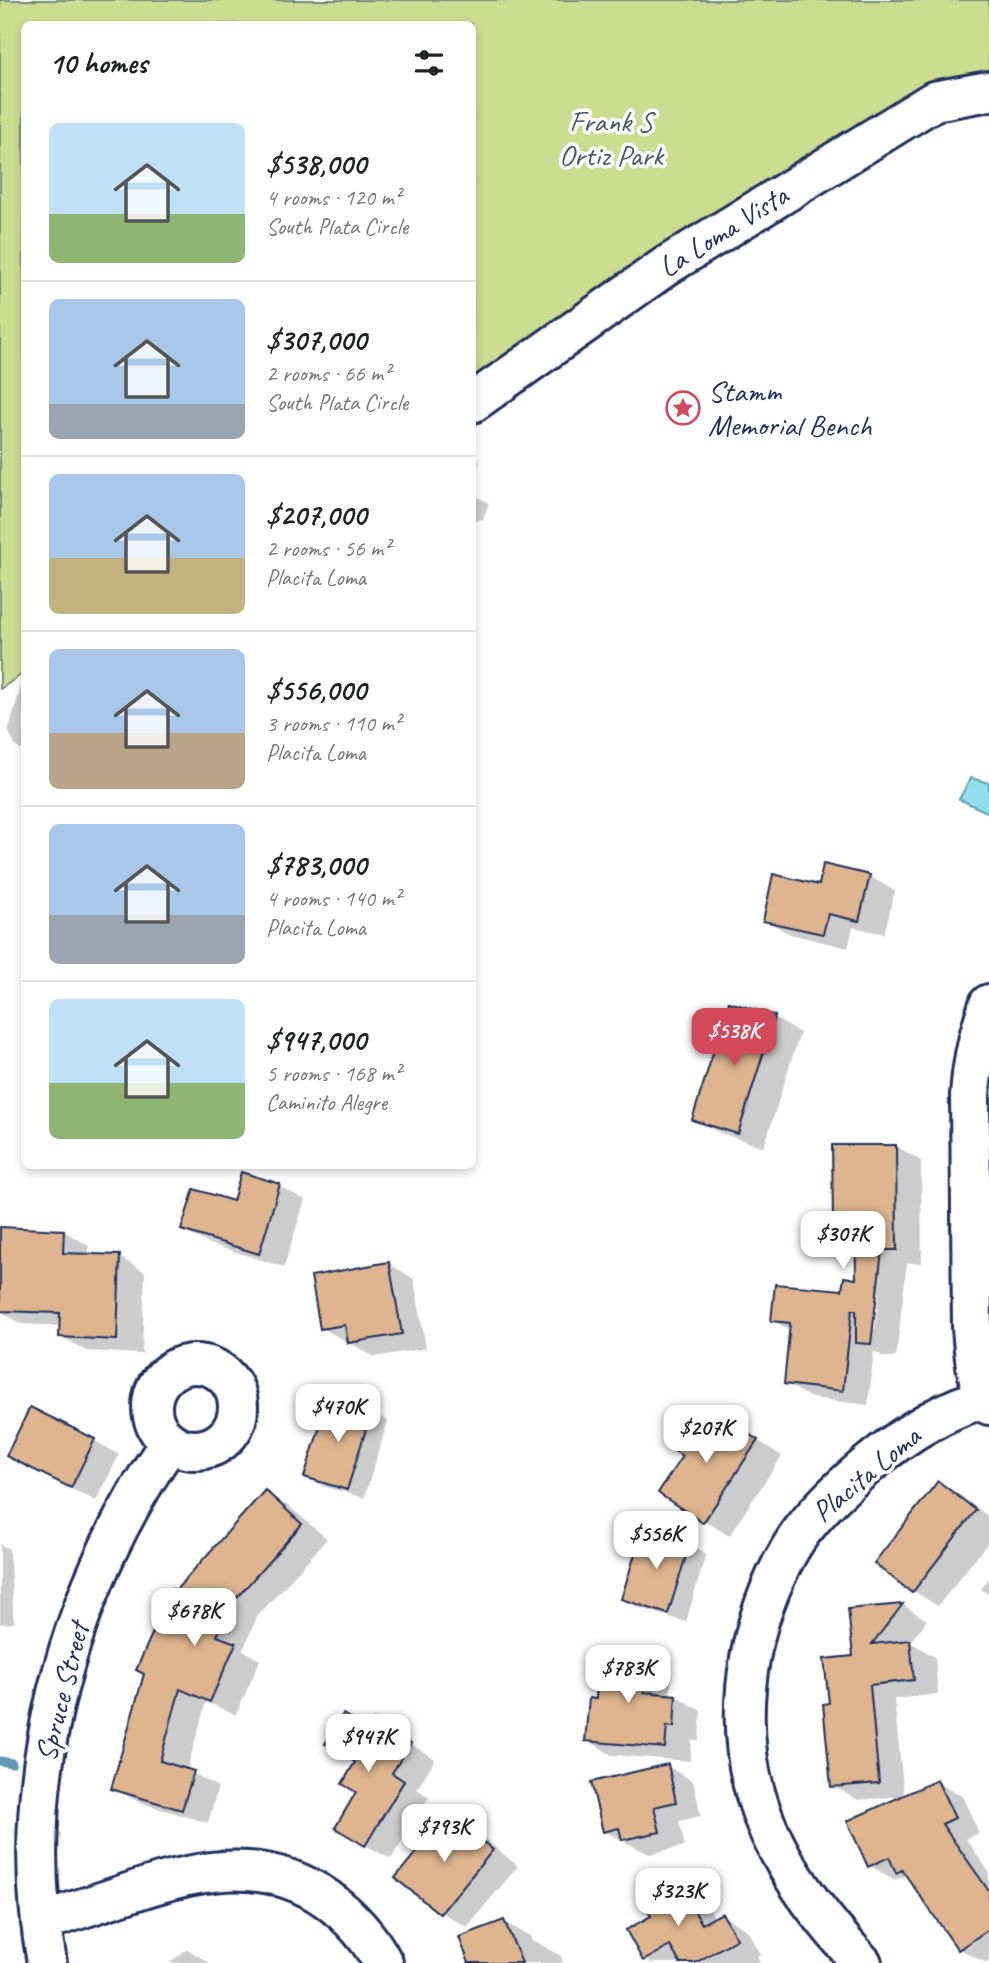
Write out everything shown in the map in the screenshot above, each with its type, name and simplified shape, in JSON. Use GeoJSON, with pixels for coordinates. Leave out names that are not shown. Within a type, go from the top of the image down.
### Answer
{"type":"FeatureCollection","features":[{"type":"Feature","properties":{"kind":"street","name":"La Loma Vista"},"geometry":{"type":"LineString","coordinates":[[476,400],[666,266],[934,101],[989,91]]}},
{"type":"Feature","properties":{"kind":"street"},"geometry":{"type":"LineString","coordinates":[[987,1401],[976,1365],[972,1327],[970,1095],[972,1066],[979,1032],[989,1004]]}},
{"type":"Feature","properties":{"kind":"street","name":"Placita Loma"},"geometry":{"type":"LineString","coordinates":[[862,1963],[796,1881],[767,1829],[756,1797],[745,1729],[746,1687],[752,1643],[765,1600],[784,1560],[804,1527],[831,1498],[889,1447],[919,1428],[945,1412],[987,1401]]}},
{"type":"Feature","properties":{"kind":"street","name":"Spruce Street"},"geometry":{"type":"LineString","coordinates":[[47,1963],[37,1858],[40,1789],[60,1679],[107,1553],[148,1475],[170,1443]]}},
{"type":"Feature","properties":{"kind":"street"},"geometry":{"type":"LineString","coordinates":[[41,1922],[188,1875],[215,1871],[268,1873],[292,1880],[339,1908],[360,1930],[383,1963]]}},
{"type":"Feature","properties":{"kind":"green space","name":"Frank S Ortiz Park"},"geometry":{"type":"Polygon","coordinates":[[[0,0],[989,0],[989,92],[898,123],[476,386],[476,21],[21,21],[21,675],[0,689],[0,0]]]}},
{"type":"Feature","properties":{"kind":"water"},"geometry":{"type":"Polygon","coordinates":[[[971,778],[989,783],[989,813],[959,799],[971,778]]]}},
{"type":"Feature","properties":{"kind":"building"},"geometry":{"type":"Polygon","coordinates":[[[823,864],[870,875],[859,921],[828,914],[823,934],[763,921],[773,874],[819,885],[823,864]]]}},
{"type":"Feature","properties":{"kind":"building"},"geometry":{"type":"Polygon","coordinates":[[[729,1002],[775,1016],[738,1134],[692,1120],[729,1002]]]}},
{"type":"Feature","properties":{"kind":"building"},"geometry":{"type":"Polygon","coordinates":[[[832,1145],[896,1145],[897,1250],[882,1250],[871,1344],[856,1343],[856,1310],[852,1310],[843,1391],[784,1384],[790,1323],[771,1321],[775,1284],[842,1290],[844,1277],[856,1279],[855,1222],[833,1222],[832,1145]]]}},
{"type":"Feature","properties":{"kind":"building"},"geometry":{"type":"Polygon","coordinates":[[[241,1172],[280,1184],[259,1254],[181,1230],[194,1189],[233,1201],[241,1172]]]}},
{"type":"Feature","properties":{"kind":"building"},"geometry":{"type":"Polygon","coordinates":[[[0,1227],[64,1230],[63,1253],[120,1255],[117,1340],[59,1337],[60,1313],[0,1311],[0,1227]]]}},
{"type":"Feature","properties":{"kind":"building"},"geometry":{"type":"Polygon","coordinates":[[[389,1262],[402,1334],[348,1343],[345,1325],[320,1329],[311,1276],[389,1262]]]}},
{"type":"Feature","properties":{"kind":"building"},"geometry":{"type":"Polygon","coordinates":[[[329,1397],[372,1410],[347,1490],[304,1477],[329,1397]]]}},
{"type":"Feature","properties":{"kind":"building"},"geometry":{"type":"Polygon","coordinates":[[[30,1407],[95,1439],[71,1488],[6,1456],[30,1407]]]}},
{"type":"Feature","properties":{"kind":"building"},"geometry":{"type":"Polygon","coordinates":[[[715,1412],[758,1440],[703,1523],[658,1493],[682,1456],[668,1447],[684,1423],[700,1433],[715,1412]]]}},
{"type":"Feature","properties":{"kind":"building"},"geometry":{"type":"Polygon","coordinates":[[[938,1481],[976,1510],[912,1593],[874,1563],[938,1481]]]}},
{"type":"Feature","properties":{"kind":"building"},"geometry":{"type":"Polygon","coordinates":[[[265,1490],[302,1524],[232,1603],[217,1636],[236,1643],[210,1702],[180,1689],[160,1761],[194,1771],[182,1810],[111,1789],[144,1674],[136,1670],[172,1589],[175,1591],[265,1490]]]}},
{"type":"Feature","properties":{"kind":"building"},"geometry":{"type":"Polygon","coordinates":[[[643,1528],[690,1543],[668,1614],[621,1599],[643,1528]]]}},
{"type":"Feature","properties":{"kind":"building"},"geometry":{"type":"Polygon","coordinates":[[[903,1604],[872,1644],[910,1640],[914,1680],[870,1685],[879,1783],[831,1787],[823,1704],[829,1703],[824,1659],[853,1656],[848,1609],[903,1604]]]}},
{"type":"Feature","properties":{"kind":"building"},"geometry":{"type":"Polygon","coordinates":[[[599,1653],[647,1657],[644,1692],[676,1695],[674,1727],[667,1726],[665,1748],[585,1741],[589,1698],[596,1699],[599,1653]]]}},
{"type":"Feature","properties":{"kind":"building"},"geometry":{"type":"Polygon","coordinates":[[[343,1714],[368,1729],[374,1720],[411,1743],[392,1773],[404,1781],[365,1846],[335,1828],[356,1792],[342,1784],[355,1762],[325,1744],[343,1714]]]}},
{"type":"Feature","properties":{"kind":"building"},"geometry":{"type":"Polygon","coordinates":[[[668,1764],[676,1802],[654,1807],[660,1832],[622,1840],[619,1828],[603,1832],[591,1782],[668,1764]]]}},
{"type":"Feature","properties":{"kind":"building"},"geometry":{"type":"Polygon","coordinates":[[[937,1780],[955,1818],[942,1824],[989,1891],[989,1929],[958,1950],[902,1870],[896,1873],[889,1857],[868,1867],[847,1821],[937,1780]]]}},
{"type":"Feature","properties":{"kind":"building"},"geometry":{"type":"Polygon","coordinates":[[[448,1813],[493,1850],[440,1914],[395,1878],[448,1813]]]}},
{"type":"Feature","properties":{"kind":"building"},"geometry":{"type":"Polygon","coordinates":[[[676,1880],[702,1924],[722,1913],[737,1939],[695,1963],[680,1963],[670,1946],[643,1961],[626,1930],[651,1916],[642,1900],[676,1880]]]}},
{"type":"Feature","properties":{"kind":"building"},"geometry":{"type":"Polygon","coordinates":[[[504,1920],[522,1963],[469,1963],[459,1937],[504,1920]]]}},
{"type":"Feature","properties":{"kind":"waterway"},"geometry":{"type":"LineString","coordinates":[[0,1761],[12,1763]]}},
{"type":"Feature","properties":{"kind":"place","name":"Stamm Memorial Bench"},"geometry":{"type":"Point","coordinates":[683,408]}}]}
